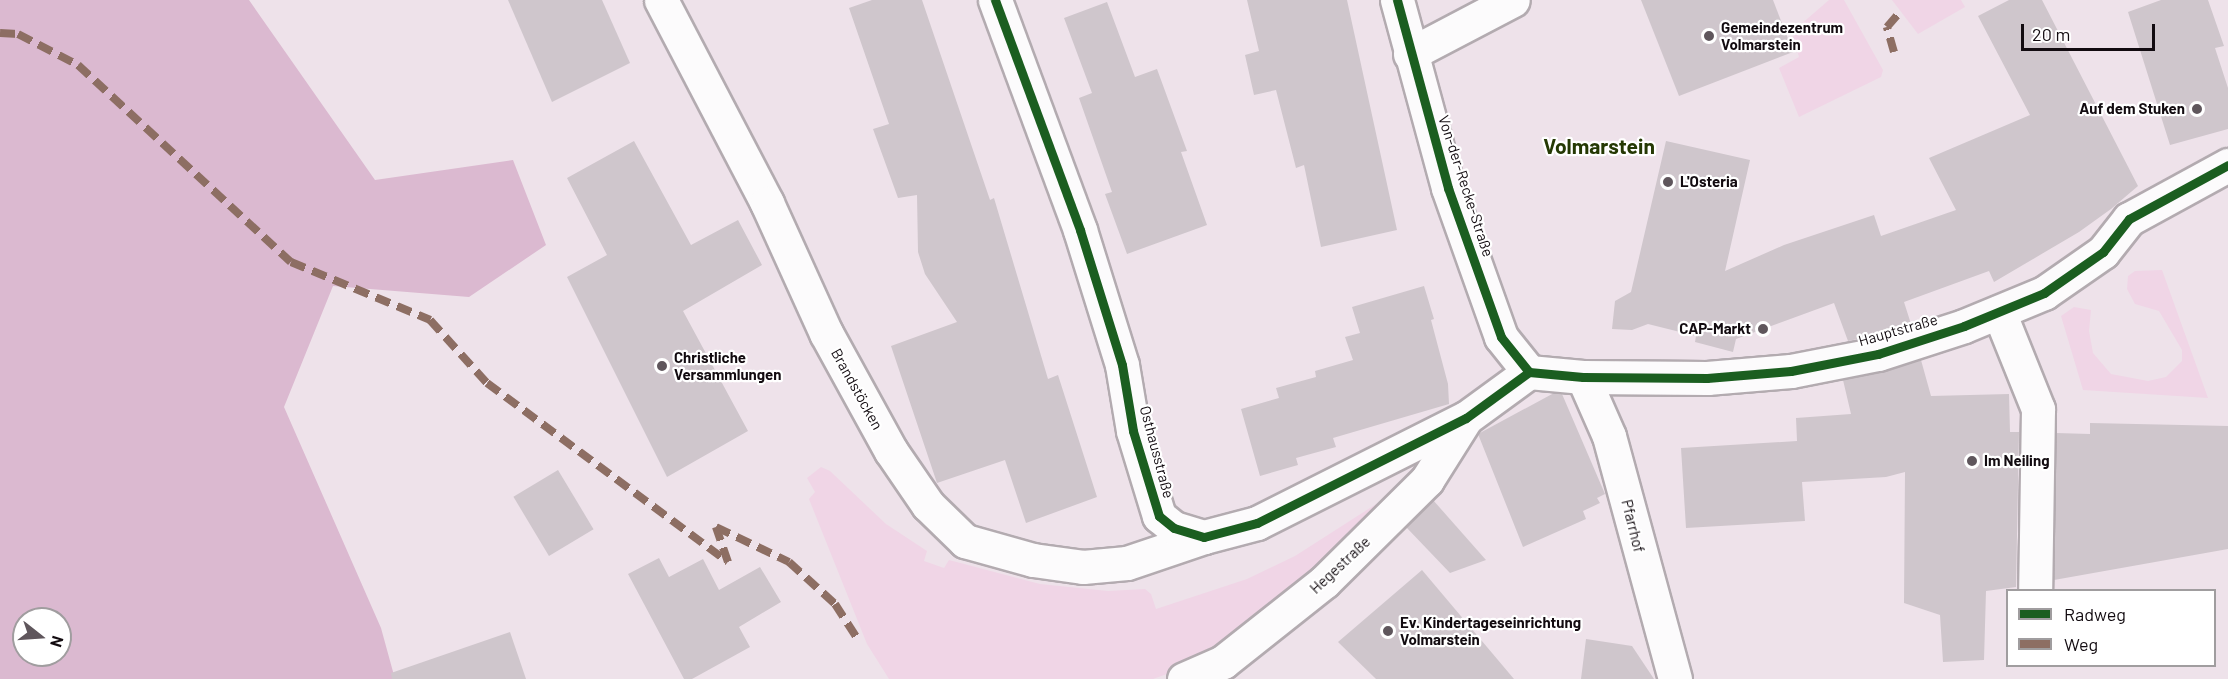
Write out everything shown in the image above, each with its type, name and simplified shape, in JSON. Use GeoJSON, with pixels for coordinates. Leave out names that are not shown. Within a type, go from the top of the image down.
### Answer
{"type":"FeatureCollection","features":[{"type":"Feature","properties":{"kind":"street","name":"Brandstöcken"},"geometry":{"type":"LineString","coordinates":[[661,0],[767,203],[826,333],[891,451],[928,505],[965,541],[1033,560],[1083,567],[1127,563],[1204,537]]}},
{"type":"Feature","properties":{"kind":"street","name":"Osthausstraße"},"geometry":{"type":"LineString","coordinates":[[996,0],[1083,241],[1122,365],[1133,431],[1159,516],[1174,528],[1204,537]]}},
{"type":"Feature","properties":{"kind":"street","name":"Von-der-Recke-Straße"},"geometry":{"type":"LineString","coordinates":[[1397,0],[1448,188],[1501,337],[1528,372]]}},
{"type":"Feature","properties":{"kind":"street"},"geometry":{"type":"LineString","coordinates":[[1410,54],[1513,0]]}},
{"type":"Feature","properties":{"kind":"street","name":"Hauptstraße"},"geometry":{"type":"LineString","coordinates":[[1528,372],[1582,377],[1707,378],[1791,371],[1878,354],[1999,312],[2044,293],[2103,252],[2129,219],[2228,165]]}},
{"type":"Feature","properties":{"kind":"street"},"geometry":{"type":"LineString","coordinates":[[1999,312],[2038,409],[2035,589]]}},
{"type":"Feature","properties":{"kind":"street"},"geometry":{"type":"LineString","coordinates":[[1204,537],[1257,523],[1466,418],[1528,372]]}},
{"type":"Feature","properties":{"kind":"street","name":"Pfarrhof"},"geometry":{"type":"LineString","coordinates":[[1582,377],[1609,436],[1675,679]]}},
{"type":"Feature","properties":{"kind":"street","name":"Hegestraße"},"geometry":{"type":"LineString","coordinates":[[1184,679],[1223,662],[1274,625],[1324,582],[1427,480],[1466,418]]}},
{"type":"Feature","properties":{"kind":"shaded area"},"geometry":{"type":"Polygon","coordinates":[[[0,0],[249,0],[375,180],[513,160],[546,245],[469,297],[333,286],[284,407],[381,628],[395,679],[0,679],[0,0]]]}},
{"type":"Feature","properties":{"kind":"shaded area"},"geometry":{"type":"Polygon","coordinates":[[[1829,0],[1844,0],[1883,70],[1881,77],[1799,117],[1779,68],[1799,57],[1792,32],[1829,0]]]}},
{"type":"Feature","properties":{"kind":"shaded area"},"geometry":{"type":"Polygon","coordinates":[[[1892,0],[1961,0],[1965,7],[1918,34],[1892,0]]]}},
{"type":"Feature","properties":{"kind":"shaded area"},"geometry":{"type":"Polygon","coordinates":[[[2162,270],[2208,398],[2083,390],[2061,316],[2074,307],[2091,310],[2089,331],[2093,353],[2111,374],[2148,381],[2166,377],[2182,361],[2182,350],[2159,311],[2135,304],[2127,289],[2128,276],[2135,271],[2162,270]]]}},
{"type":"Feature","properties":{"kind":"shaded area"},"geometry":{"type":"Polygon","coordinates":[[[821,467],[830,471],[886,524],[927,551],[924,561],[944,568],[949,560],[1040,584],[1108,591],[1145,589],[1151,594],[1156,609],[1247,579],[1295,556],[1409,483],[1359,531],[1218,650],[1175,671],[1153,679],[889,679],[867,644],[809,499],[815,492],[807,478],[821,467]]]}},
{"type":"Feature","properties":{"kind":"building"},"geometry":{"type":"Polygon","coordinates":[[[508,0],[602,0],[630,63],[552,102],[508,0]]]}},
{"type":"Feature","properties":{"kind":"building"},"geometry":{"type":"Polygon","coordinates":[[[872,0],[922,0],[990,200],[994,198],[1048,379],[1058,375],[1097,497],[1026,523],[1005,460],[937,483],[891,346],[957,322],[925,274],[918,252],[917,195],[898,198],[873,129],[889,124],[849,8],[872,0]]]}},
{"type":"Feature","properties":{"kind":"building"},"geometry":{"type":"Polygon","coordinates":[[[1247,0],[1347,0],[1397,230],[1321,247],[1304,165],[1296,168],[1276,90],[1254,95],[1245,55],[1259,51],[1247,0]]]}},
{"type":"Feature","properties":{"kind":"building"},"geometry":{"type":"Polygon","coordinates":[[[1641,0],[1773,0],[1793,52],[1679,96],[1641,0]]]}},
{"type":"Feature","properties":{"kind":"building"},"geometry":{"type":"Polygon","coordinates":[[[2009,0],[2042,0],[2138,186],[2111,209],[2079,232],[1994,282],[1989,271],[1904,302],[1911,324],[1873,336],[1848,341],[1834,303],[1736,339],[1733,352],[1695,342],[1696,336],[1648,324],[1632,330],[1612,329],[1615,301],[1631,292],[1666,141],[1750,160],[1725,271],[1784,245],[1874,215],[1881,236],[1956,210],[1929,158],[2030,115],[1978,16],[2009,0]]]}},
{"type":"Feature","properties":{"kind":"building"},"geometry":{"type":"Polygon","coordinates":[[[2161,0],[2208,0],[2224,46],[2215,48],[2228,88],[2228,129],[2170,145],[2128,12],[2161,0]]]}},
{"type":"Feature","properties":{"kind":"building"},"geometry":{"type":"Polygon","coordinates":[[[1107,2],[1135,77],[1157,69],[1187,151],[1181,152],[1207,225],[1127,254],[1105,194],[1112,192],[1079,98],[1092,93],[1064,18],[1107,2]]]}},
{"type":"Feature","properties":{"kind":"building","name":"Christliche Versammlungen"},"geometry":{"type":"Polygon","coordinates":[[[634,141],[691,245],[738,220],[762,265],[683,311],[748,431],[667,477],[567,277],[607,255],[567,178],[634,141]]]}},
{"type":"Feature","properties":{"kind":"building"},"geometry":{"type":"Polygon","coordinates":[[[1424,286],[1434,319],[1431,320],[1448,384],[1449,404],[1333,438],[1336,447],[1296,458],[1298,465],[1260,476],[1241,409],[1279,398],[1276,388],[1316,377],[1315,371],[1353,360],[1345,337],[1360,333],[1352,307],[1424,286]]]}},
{"type":"Feature","properties":{"kind":"building"},"geometry":{"type":"Polygon","coordinates":[[[1921,360],[1931,396],[2009,394],[2010,432],[2019,432],[2016,587],[1986,591],[1984,660],[1943,662],[1940,615],[1904,603],[1905,472],[1886,477],[1802,482],[1805,521],[1686,528],[1681,448],[1797,441],[1796,418],[1851,414],[1843,380],[1921,360]]]}},
{"type":"Feature","properties":{"kind":"building"},"geometry":{"type":"Polygon","coordinates":[[[1554,393],[1562,394],[1605,494],[1597,498],[1600,503],[1583,511],[1586,519],[1523,547],[1478,434],[1554,393]]]}},
{"type":"Feature","properties":{"kind":"building"},"geometry":{"type":"Polygon","coordinates":[[[2090,423],[2228,426],[2228,549],[2054,580],[2056,433],[2090,434],[2090,423]]]}},
{"type":"Feature","properties":{"kind":"building"},"geometry":{"type":"Polygon","coordinates":[[[558,470],[594,529],[549,556],[513,497],[558,470]]]}},
{"type":"Feature","properties":{"kind":"building"},"geometry":{"type":"Polygon","coordinates":[[[1433,500],[1486,560],[1450,573],[1406,527],[1433,500]]]}},
{"type":"Feature","properties":{"kind":"building"},"geometry":{"type":"Polygon","coordinates":[[[659,558],[669,577],[703,559],[719,590],[760,567],[781,602],[739,627],[750,647],[692,679],[684,679],[628,574],[659,558]]]}},
{"type":"Feature","properties":{"kind":"building","name":"Ev. Kindertageseinrichtung Volmarstein"},"geometry":{"type":"Polygon","coordinates":[[[1422,570],[1514,679],[1376,679],[1338,642],[1422,570]]]}},
{"type":"Feature","properties":{"kind":"building"},"geometry":{"type":"Polygon","coordinates":[[[510,632],[526,679],[392,679],[391,673],[510,632]]]}},
{"type":"Feature","properties":{"kind":"building"},"geometry":{"type":"Polygon","coordinates":[[[1586,639],[1632,646],[1654,679],[1581,679],[1586,639]]]}},
{"type":"Feature","properties":{"kind":"marked path"},"geometry":{"type":"LineString","coordinates":[[1894,52],[1887,27],[1901,11]]}},
{"type":"Feature","properties":{"kind":"marked path"},"geometry":{"type":"LineString","coordinates":[[0,33],[18,34],[78,65],[291,262],[430,320],[487,383],[728,562],[716,527],[789,562],[835,604],[857,638]]}},
{"type":"Feature","properties":{"kind":"cycle path"},"geometry":{"type":"LineString","coordinates":[[995,0],[1080,230],[1122,365],[1133,431],[1159,516],[1174,528],[1204,537],[1257,523],[1466,418],[1529,372]]}},
{"type":"Feature","properties":{"kind":"cycle path"},"geometry":{"type":"LineString","coordinates":[[1397,0],[1448,188],[1501,337],[1529,372]]}},
{"type":"Feature","properties":{"kind":"cycle path"},"geometry":{"type":"LineString","coordinates":[[1529,372],[1583,377],[1707,378],[1791,371],[1878,354],[1964,326],[2044,293],[2103,252],[2129,219],[2228,165]]}},
{"type":"Feature","properties":{"kind":"place","name":"Gemeindezentrum Volmarstein"},"geometry":{"type":"Point","coordinates":[1709,36]}},
{"type":"Feature","properties":{"kind":"place","name":"Auf dem Stuken"},"geometry":{"type":"Point","coordinates":[2197,109]}},
{"type":"Feature","properties":{"kind":"place","name":"L'Osteria"},"geometry":{"type":"Point","coordinates":[1668,182]}},
{"type":"Feature","properties":{"kind":"place","name":"CAP-Markt"},"geometry":{"type":"Point","coordinates":[1763,329]}},
{"type":"Feature","properties":{"kind":"place","name":"Christliche Versammlungen"},"geometry":{"type":"Point","coordinates":[662,366]}},
{"type":"Feature","properties":{"kind":"place","name":"Im Neiling"},"geometry":{"type":"Point","coordinates":[1972,461]}},
{"type":"Feature","properties":{"kind":"place","name":"Ev. Kindertageseinrichtung Volmarstein"},"geometry":{"type":"Point","coordinates":[1388,631]}},
{"type":"Feature","properties":{"kind":"district","name":"Volmarstein"},"geometry":{"type":"Point","coordinates":[1599,146]}}]}
